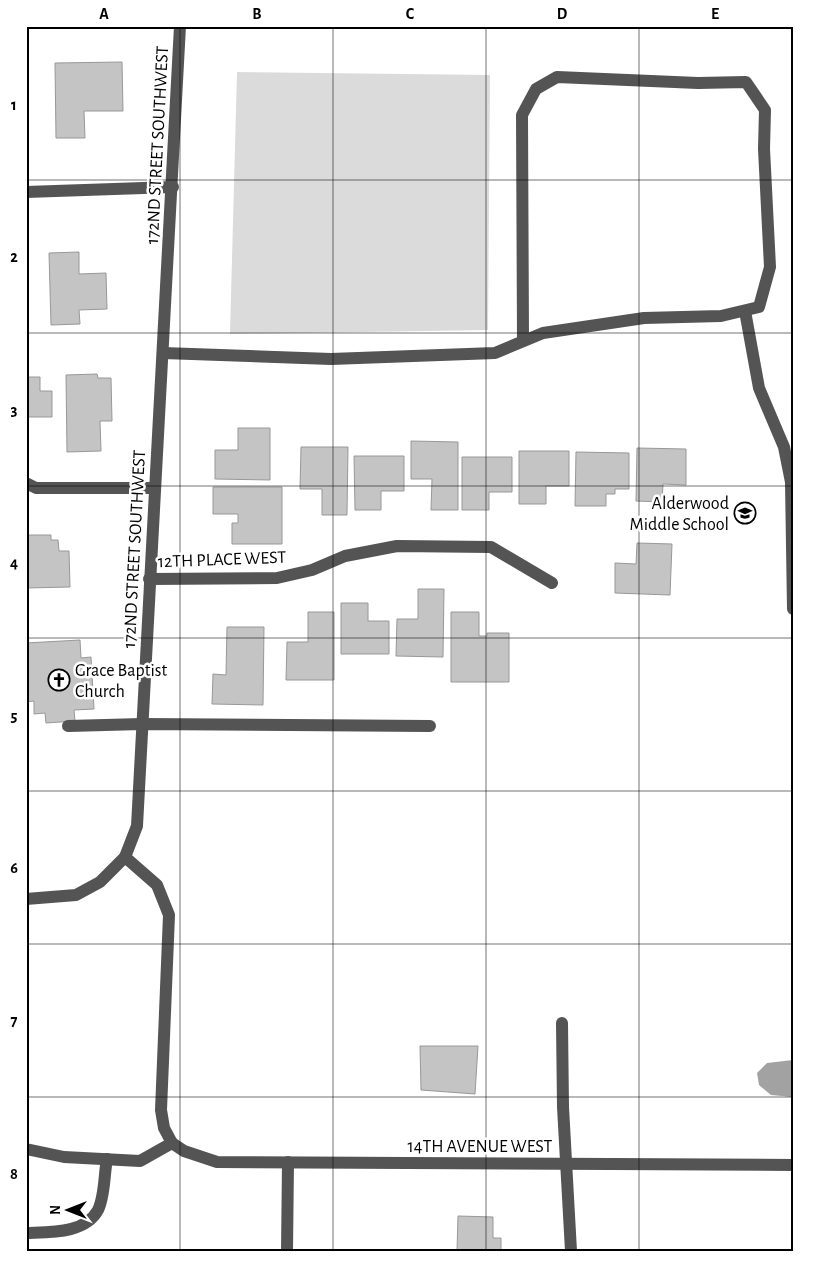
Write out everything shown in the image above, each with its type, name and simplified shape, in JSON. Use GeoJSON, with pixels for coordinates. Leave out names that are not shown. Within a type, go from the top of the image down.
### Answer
{"type":"FeatureCollection","features":[{"type":"Feature","properties":{"kind":"street","name":"172ND STREET SOUTHWEST"},"geometry":{"type":"LineString","coordinates":[[124,857],[137,826],[154,488],[173,187],[180,26]]}},
{"type":"Feature","properties":{"kind":"street"},"geometry":{"type":"LineString","coordinates":[[163,353],[331,359],[496,353],[543,333],[644,318],[721,316],[759,307],[770,267],[764,149],[765,110],[746,82],[698,83],[557,77],[536,89],[522,115],[523,340]]}},
{"type":"Feature","properties":{"kind":"street"},"geometry":{"type":"LineString","coordinates":[[26,192],[173,187]]}},
{"type":"Feature","properties":{"kind":"street"},"geometry":{"type":"LineString","coordinates":[[745,310],[759,388],[784,447],[791,482],[793,609]]}},
{"type":"Feature","properties":{"kind":"street"},"geometry":{"type":"LineString","coordinates":[[26,484],[36,488],[154,488]]}},
{"type":"Feature","properties":{"kind":"street","name":"12TH PLACE WEST"},"geometry":{"type":"LineString","coordinates":[[149,579],[277,578],[312,570],[346,556],[397,546],[491,547],[552,582]]}},
{"type":"Feature","properties":{"kind":"street"},"geometry":{"type":"LineString","coordinates":[[68,726],[142,724],[430,726]]}},
{"type":"Feature","properties":{"kind":"street"},"geometry":{"type":"LineString","coordinates":[[26,899],[76,895],[100,882],[124,857],[157,885],[169,915],[161,1110],[164,1128],[172,1143],[140,1161],[64,1157],[38,1153],[26,1148]]}},
{"type":"Feature","properties":{"kind":"street"},"geometry":{"type":"LineString","coordinates":[[562,1023],[566,1165],[571,1251]]}},
{"type":"Feature","properties":{"kind":"street","name":"14TH AVENUE WEST"},"geometry":{"type":"LineString","coordinates":[[172,1143],[184,1151],[217,1162],[793,1165]]}},
{"type":"Feature","properties":{"kind":"street"},"geometry":{"type":"LineString","coordinates":[[26,1233],[64,1230],[91,1219],[99,1208],[107,1159]]}},
{"type":"Feature","properties":{"kind":"street"},"geometry":{"type":"LineString","coordinates":[[287,1251],[288,1162]]}},
{"type":"Feature","properties":{"kind":"shaded area"},"geometry":{"type":"Polygon","coordinates":[[[237,72],[490,75],[488,330],[230,334],[237,72]]]}},
{"type":"Feature","properties":{"kind":"shaded area"},"geometry":{"type":"Polygon","coordinates":[[[793,1060],[793,1097],[771,1095],[759,1085],[757,1073],[767,1063],[793,1060]]]}},
{"type":"Feature","properties":{"kind":"building"},"geometry":{"type":"Polygon","coordinates":[[[122,62],[123,111],[84,111],[85,138],[56,138],[55,63],[122,62]]]}},
{"type":"Feature","properties":{"kind":"building"},"geometry":{"type":"Polygon","coordinates":[[[79,252],[79,274],[106,273],[107,309],[79,310],[80,324],[51,325],[49,253],[79,252]]]}},
{"type":"Feature","properties":{"kind":"building"},"geometry":{"type":"Polygon","coordinates":[[[26,284],[28,284],[28,320],[26,320],[26,284]]]}},
{"type":"Feature","properties":{"kind":"building"},"geometry":{"type":"Polygon","coordinates":[[[97,374],[98,378],[111,378],[112,421],[100,421],[101,451],[67,452],[66,375],[97,374]]]}},
{"type":"Feature","properties":{"kind":"building"},"geometry":{"type":"Polygon","coordinates":[[[26,377],[40,377],[40,391],[52,391],[52,417],[26,417],[26,377]]]}},
{"type":"Feature","properties":{"kind":"building"},"geometry":{"type":"Polygon","coordinates":[[[238,428],[270,428],[270,480],[215,479],[215,450],[238,450],[238,428]]]}},
{"type":"Feature","properties":{"kind":"building"},"geometry":{"type":"Polygon","coordinates":[[[411,441],[458,442],[458,510],[431,510],[432,479],[411,479],[411,441]]]}},
{"type":"Feature","properties":{"kind":"building"},"geometry":{"type":"Polygon","coordinates":[[[301,447],[348,447],[347,515],[322,515],[322,489],[300,489],[301,447]]]}},
{"type":"Feature","properties":{"kind":"building"},"geometry":{"type":"Polygon","coordinates":[[[637,448],[686,449],[686,485],[663,484],[662,502],[636,501],[637,448]]]}},
{"type":"Feature","properties":{"kind":"building"},"geometry":{"type":"Polygon","coordinates":[[[519,451],[569,451],[569,486],[546,486],[546,504],[519,504],[519,451]]]}},
{"type":"Feature","properties":{"kind":"building"},"geometry":{"type":"Polygon","coordinates":[[[576,452],[629,453],[629,489],[615,489],[615,494],[606,494],[606,506],[575,506],[576,452]]]}},
{"type":"Feature","properties":{"kind":"building"},"geometry":{"type":"Polygon","coordinates":[[[354,456],[404,456],[404,491],[381,491],[381,510],[355,510],[354,456]]]}},
{"type":"Feature","properties":{"kind":"building"},"geometry":{"type":"Polygon","coordinates":[[[462,457],[512,457],[512,492],[489,492],[489,510],[462,510],[462,457]]]}},
{"type":"Feature","properties":{"kind":"building"},"geometry":{"type":"Polygon","coordinates":[[[213,487],[282,487],[282,544],[232,544],[232,523],[238,523],[238,514],[213,514],[213,487]]]}},
{"type":"Feature","properties":{"kind":"building"},"geometry":{"type":"Polygon","coordinates":[[[26,535],[51,535],[51,540],[58,540],[59,551],[69,551],[70,587],[26,588],[26,535]]]}},
{"type":"Feature","properties":{"kind":"building"},"geometry":{"type":"Polygon","coordinates":[[[637,543],[672,544],[670,595],[615,593],[615,563],[636,564],[637,543]]]}},
{"type":"Feature","properties":{"kind":"building"},"geometry":{"type":"Polygon","coordinates":[[[418,589],[444,589],[443,657],[396,656],[397,619],[418,619],[418,589]]]}},
{"type":"Feature","properties":{"kind":"building"},"geometry":{"type":"Polygon","coordinates":[[[341,603],[368,603],[368,621],[389,621],[389,654],[341,654],[341,603]]]}},
{"type":"Feature","properties":{"kind":"building"},"geometry":{"type":"Polygon","coordinates":[[[308,612],[334,612],[334,680],[286,680],[287,642],[308,642],[308,612]]]}},
{"type":"Feature","properties":{"kind":"building"},"geometry":{"type":"Polygon","coordinates":[[[451,612],[479,612],[479,636],[487,636],[487,633],[509,633],[509,682],[451,682],[451,612]]]}},
{"type":"Feature","properties":{"kind":"building"},"geometry":{"type":"Polygon","coordinates":[[[227,627],[264,627],[263,705],[212,704],[213,674],[226,675],[227,627]]]}},
{"type":"Feature","properties":{"kind":"building","name":"Grace Baptist Church"},"geometry":{"type":"Polygon","coordinates":[[[80,640],[81,658],[91,657],[94,709],[74,710],[75,721],[46,723],[45,713],[34,714],[34,701],[26,702],[26,643],[80,640]]]}},
{"type":"Feature","properties":{"kind":"building"},"geometry":{"type":"Polygon","coordinates":[[[420,1046],[478,1046],[475,1094],[421,1090],[420,1046]]]}},
{"type":"Feature","properties":{"kind":"building"},"geometry":{"type":"Polygon","coordinates":[[[458,1216],[493,1217],[493,1238],[501,1238],[501,1250],[511,1251],[457,1251],[458,1216]]]}},
{"type":"Feature","properties":{"kind":"place","name":"Alderwood Middle School"},"geometry":{"type":"Point","coordinates":[745,513]}},
{"type":"Feature","properties":{"kind":"place","name":"Grace Baptist Church"},"geometry":{"type":"Point","coordinates":[59,680]}}]}
